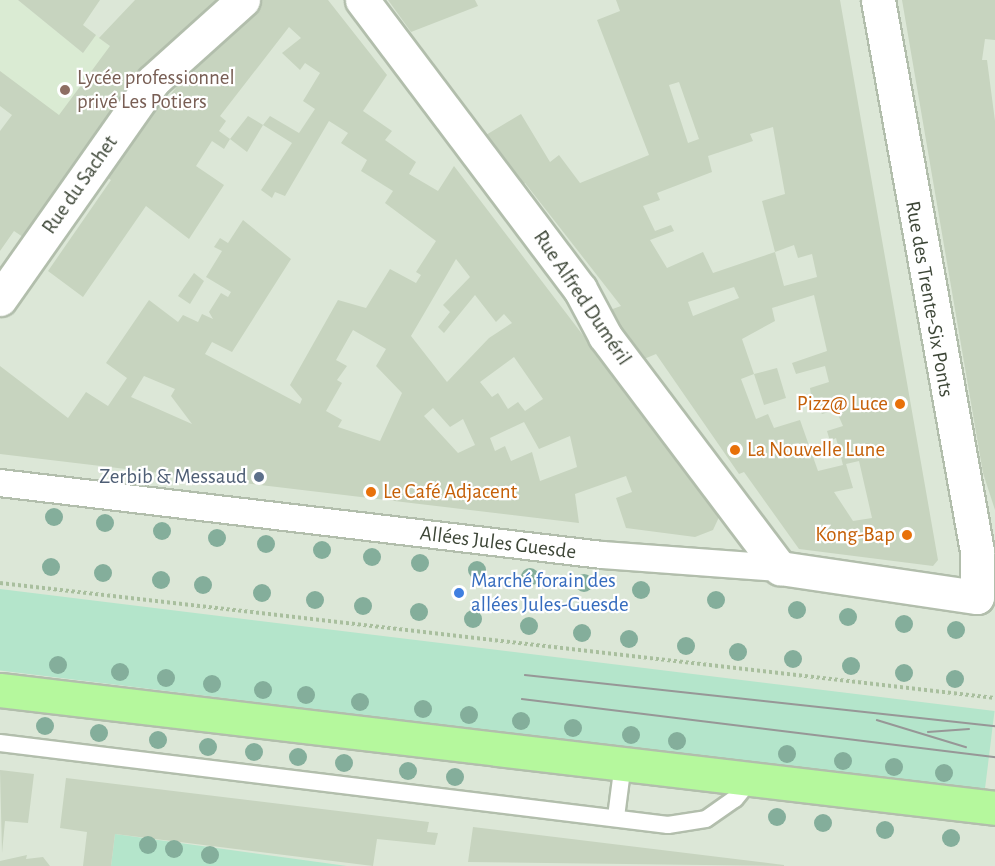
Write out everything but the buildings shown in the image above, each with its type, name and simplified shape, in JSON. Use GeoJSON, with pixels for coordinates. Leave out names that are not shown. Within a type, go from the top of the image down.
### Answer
{"type":"FeatureCollection","features":[{"type":"Feature","properties":{"kind":"main road"},"geometry":{"type":"LineString","coordinates":[[0,690],[995,808]]}},
{"type":"Feature","properties":{"kind":"street","name":"Rue du Sachet"},"geometry":{"type":"LineString","coordinates":[[0,299],[153,81],[243,0]]}},
{"type":"Feature","properties":{"kind":"street","name":"Rue Alfred Duméril"},"geometry":{"type":"LineString","coordinates":[[362,0],[580,289],[605,336],[780,568]]}},
{"type":"Feature","properties":{"kind":"street","name":"Rue des Trente-Six Ponts"},"geometry":{"type":"LineString","coordinates":[[878,0],[986,600]]}},
{"type":"Feature","properties":{"kind":"street","name":"Allées Jules Guesde"},"geometry":{"type":"LineString","coordinates":[[0,483],[613,556],[780,568],[986,600]]}},
{"type":"Feature","properties":{"kind":"lane"},"geometry":{"type":"LineString","coordinates":[[0,743],[668,825],[706,819],[735,800],[751,779]]}},
{"type":"Feature","properties":{"kind":"lane"},"geometry":{"type":"LineString","coordinates":[[616,817],[623,763]]}},
{"type":"Feature","properties":{"kind":"path"},"geometry":{"type":"LineString","coordinates":[[0,583],[995,698]]}},
{"type":"Feature","properties":{"kind":"shaded area"},"geometry":{"type":"Polygon","coordinates":[[[0,0],[995,0],[995,866],[0,866],[0,0]]]}},
{"type":"Feature","properties":{"kind":"shaded area","name":"Lycée professionnel privé Les Potiers"},"geometry":{"type":"Polygon","coordinates":[[[0,0],[18,0],[83,53],[96,35],[142,73],[77,163],[0,106],[0,0]]]}},
{"type":"Feature","properties":{"kind":"shaded area"},"geometry":{"type":"Polygon","coordinates":[[[0,589],[995,711],[985,792],[0,671],[0,589]]]}},
{"type":"Feature","properties":{"kind":"shaded area"},"geometry":{"type":"Polygon","coordinates":[[[115,834],[347,866],[111,866],[115,834]]]}},
{"type":"Feature","properties":{"kind":"tram line"},"geometry":{"type":"LineString","coordinates":[[525,675],[995,726]]}},
{"type":"Feature","properties":{"kind":"tram line"},"geometry":{"type":"LineString","coordinates":[[522,699],[995,757]]}},
{"type":"Feature","properties":{"kind":"tram line"},"geometry":{"type":"LineString","coordinates":[[877,720],[966,747]]}},
{"type":"Feature","properties":{"kind":"tram line"},"geometry":{"type":"LineString","coordinates":[[928,732],[969,729]]}},
{"type":"Feature","properties":{"kind":"place","name":"Lycée professionnel privé Les Potiers"},"geometry":{"type":"Point","coordinates":[65,90]}},
{"type":"Feature","properties":{"kind":"place","name":"Pizz@ Luce"},"geometry":{"type":"Point","coordinates":[900,404]}},
{"type":"Feature","properties":{"kind":"place","name":"La Nouvelle Lune"},"geometry":{"type":"Point","coordinates":[735,450]}},
{"type":"Feature","properties":{"kind":"place","name":"Zerbib & Messaud"},"geometry":{"type":"Point","coordinates":[259,477]}},
{"type":"Feature","properties":{"kind":"place","name":"Le Café Adjacent"},"geometry":{"type":"Point","coordinates":[371,492]}},
{"type":"Feature","properties":{"kind":"place","name":"Kong-Bap"},"geometry":{"type":"Point","coordinates":[907,535]}},
{"type":"Feature","properties":{"kind":"place","name":"Marché forain des allées Jules-Guesde"},"geometry":{"type":"Point","coordinates":[459,593]}}]}
